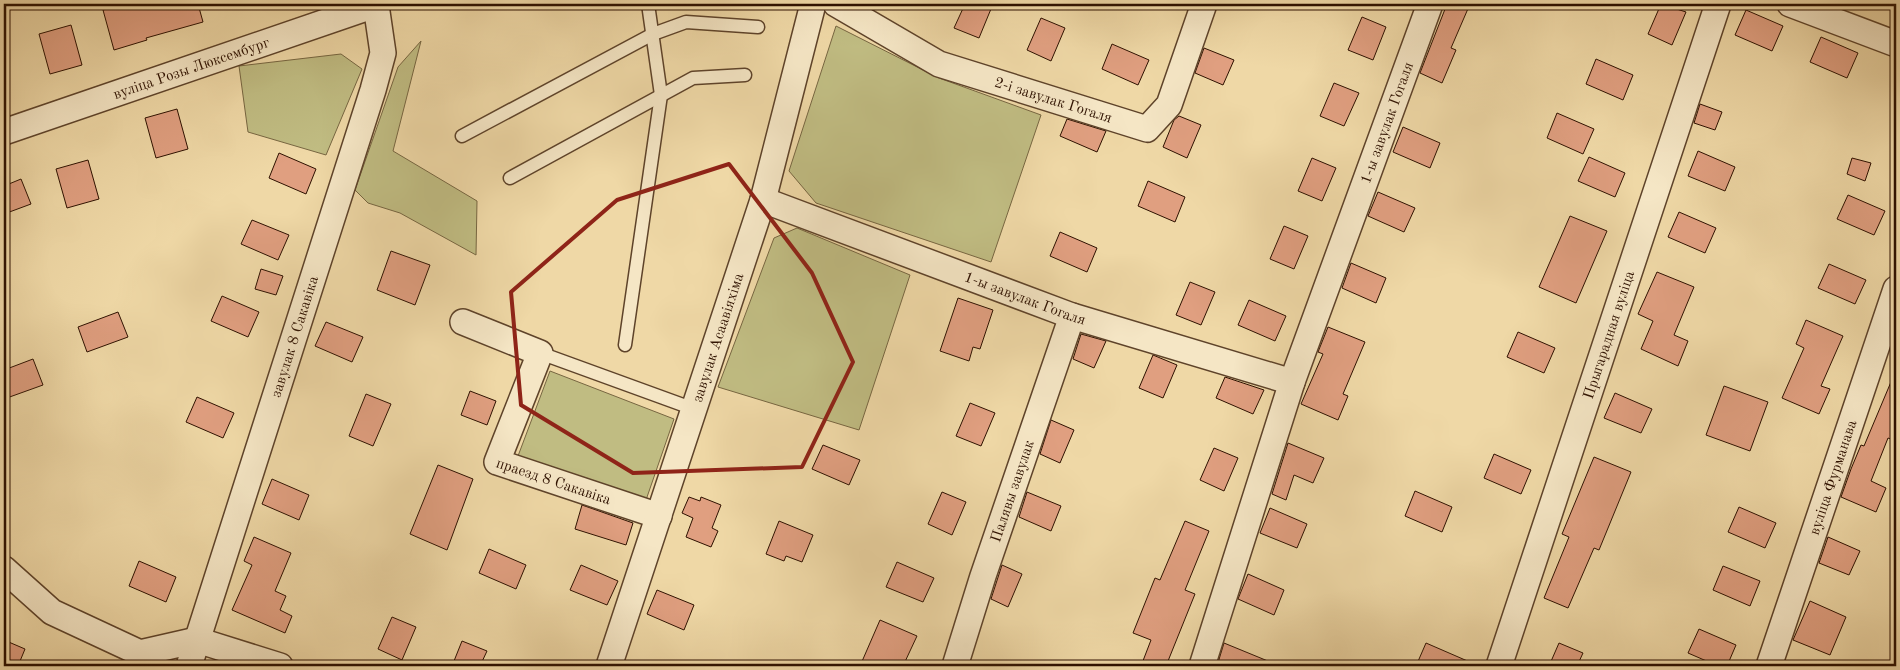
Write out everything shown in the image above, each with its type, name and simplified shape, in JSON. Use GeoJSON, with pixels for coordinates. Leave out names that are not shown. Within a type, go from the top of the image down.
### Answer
{"type":"FeatureCollection","features":[{"type":"Feature","properties":{"kind":"street","name":"вуліца Розы Люксембург"},"geometry":{"type":"LineString","coordinates":[[4,132],[377,4]]}},
{"type":"Feature","properties":{"kind":"street","name":"завулак 8 Сакавіка"},"geometry":{"type":"LineString","coordinates":[[189,666],[374,90],[383,53],[377,4]]}},
{"type":"Feature","properties":{"kind":"street","name":"завулак Асаавіяхіма"},"geometry":{"type":"LineString","coordinates":[[609,666],[763,200],[813,4]]}},
{"type":"Feature","properties":{"kind":"street","name":"2-і завулак Гогаля"},"geometry":{"type":"LineString","coordinates":[[836,4],[939,64],[1147,130],[1169,105],[1204,4]]}},
{"type":"Feature","properties":{"kind":"street","name":"1-ы завулак Гогаля"},"geometry":{"type":"LineString","coordinates":[[1202,666],[1292,382],[1430,4]]}},
{"type":"Feature","properties":{"kind":"street","name":"Прыгарадная вуліца"},"geometry":{"type":"LineString","coordinates":[[1499,666],[1718,4]]}},
{"type":"Feature","properties":{"kind":"street"},"geometry":{"type":"LineString","coordinates":[[1790,4],[1896,44]]}},
{"type":"Feature","properties":{"kind":"street","name":"1-ы завулак Гогаля"},"geometry":{"type":"LineString","coordinates":[[763,200],[1072,316],[1292,382]]}},
{"type":"Feature","properties":{"kind":"street","name":"вуліца Фурманава"},"geometry":{"type":"LineString","coordinates":[[1769,666],[1896,289]]}},
{"type":"Feature","properties":{"kind":"street","name":"Палявы завулак"},"geometry":{"type":"LineString","coordinates":[[955,666],[983,576],[1072,316]]}},
{"type":"Feature","properties":{"kind":"street"},"geometry":{"type":"LineString","coordinates":[[463,322],[540,353]]}},
{"type":"Feature","properties":{"kind":"street","name":"праезд 8 Сакавіка"},"geometry":{"type":"LineString","coordinates":[[540,353],[497,462],[658,516]]}},
{"type":"Feature","properties":{"kind":"street"},"geometry":{"type":"LineString","coordinates":[[4,569],[52,612],[140,653],[197,640],[280,666]]}},
{"type":"Feature","properties":{"kind":"lane"},"geometry":{"type":"LineString","coordinates":[[625,345],[661,95],[648,4]]}},
{"type":"Feature","properties":{"kind":"lane"},"geometry":{"type":"LineString","coordinates":[[462,136],[653,34],[686,22],[758,28]]}},
{"type":"Feature","properties":{"kind":"lane"},"geometry":{"type":"LineString","coordinates":[[510,178],[693,78],[745,75]]}},
{"type":"Feature","properties":{"kind":"lane"},"geometry":{"type":"LineString","coordinates":[[540,353],[694,409]]}},
{"type":"Feature","properties":{"kind":"highlighted area"},"geometry":{"type":"Polygon","coordinates":[[[729,164],[812,273],[853,362],[802,467],[633,473],[521,405],[511,292],[617,200],[729,164]]]}},
{"type":"Feature","properties":{"kind":"shaded area"},"geometry":{"type":"Polygon","coordinates":[[[836,26],[939,78],[1041,115],[991,262],[816,203],[789,171],[836,26]]]}},
{"type":"Feature","properties":{"kind":"shaded area"},"geometry":{"type":"Polygon","coordinates":[[[421,41],[393,151],[477,201],[476,255],[400,213],[368,203],[355,190],[398,67],[421,41]]]}},
{"type":"Feature","properties":{"kind":"shaded area"},"geometry":{"type":"Polygon","coordinates":[[[341,54],[362,69],[326,155],[248,132],[239,66],[341,54]]]}},
{"type":"Feature","properties":{"kind":"shaded area"},"geometry":{"type":"Polygon","coordinates":[[[797,228],[910,275],[859,430],[718,387],[774,238],[797,228]]]}},
{"type":"Feature","properties":{"kind":"shaded area"},"geometry":{"type":"Polygon","coordinates":[[[550,371],[674,419],[646,500],[518,456],[550,371]]]}},
{"type":"Feature","properties":{"kind":"building"},"geometry":{"type":"Polygon","coordinates":[[[126,4],[198,4],[203,22],[146,38],[147,40],[114,50],[103,10],[126,4]]]}},
{"type":"Feature","properties":{"kind":"building"},"geometry":{"type":"Polygon","coordinates":[[[965,4],[993,4],[979,38],[954,28],[965,4]]]}},
{"type":"Feature","properties":{"kind":"building"},"geometry":{"type":"Polygon","coordinates":[[[1447,4],[1470,4],[1451,48],[1456,50],[1442,83],[1420,73],[1447,4]]]}},
{"type":"Feature","properties":{"kind":"building"},"geometry":{"type":"Polygon","coordinates":[[[1661,4],[1686,12],[1672,45],[1648,34],[1661,4]]]}},
{"type":"Feature","properties":{"kind":"building"},"geometry":{"type":"Polygon","coordinates":[[[1746,10],[1783,26],[1772,51],[1735,35],[1746,10]]]}},
{"type":"Feature","properties":{"kind":"building"},"geometry":{"type":"Polygon","coordinates":[[[1362,17],[1386,27],[1373,60],[1348,50],[1362,17]]]}},
{"type":"Feature","properties":{"kind":"building"},"geometry":{"type":"Polygon","coordinates":[[[1041,18],[1065,28],[1051,61],[1027,50],[1041,18]]]}},
{"type":"Feature","properties":{"kind":"building"},"geometry":{"type":"Polygon","coordinates":[[[71,25],[82,65],[50,74],[39,34],[71,25]]]}},
{"type":"Feature","properties":{"kind":"building"},"geometry":{"type":"Polygon","coordinates":[[[1821,37],[1858,53],[1847,78],[1810,62],[1821,37]]]}},
{"type":"Feature","properties":{"kind":"building"},"geometry":{"type":"Polygon","coordinates":[[[1112,44],[1149,60],[1138,85],[1102,69],[1112,44]]]}},
{"type":"Feature","properties":{"kind":"building"},"geometry":{"type":"Polygon","coordinates":[[[1204,48],[1234,60],[1223,85],[1195,73],[1204,48]]]}},
{"type":"Feature","properties":{"kind":"building"},"geometry":{"type":"Polygon","coordinates":[[[1596,59],[1633,75],[1623,100],[1586,84],[1596,59]]]}},
{"type":"Feature","properties":{"kind":"building"},"geometry":{"type":"Polygon","coordinates":[[[1334,83],[1359,93],[1344,126],[1320,116],[1334,83]]]}},
{"type":"Feature","properties":{"kind":"building"},"geometry":{"type":"Polygon","coordinates":[[[1700,104],[1722,112],[1715,130],[1694,123],[1700,104]]]}},
{"type":"Feature","properties":{"kind":"building"},"geometry":{"type":"Polygon","coordinates":[[[177,109],[188,149],[156,158],[145,118],[177,109]]]}},
{"type":"Feature","properties":{"kind":"building"},"geometry":{"type":"Polygon","coordinates":[[[1557,113],[1594,129],[1583,154],[1547,138],[1557,113]]]}},
{"type":"Feature","properties":{"kind":"building"},"geometry":{"type":"Polygon","coordinates":[[[1179,116],[1201,125],[1187,158],[1163,147],[1174,120],[1179,116]]]}},
{"type":"Feature","properties":{"kind":"building"},"geometry":{"type":"Polygon","coordinates":[[[1067,119],[1106,131],[1097,152],[1060,136],[1067,119]]]}},
{"type":"Feature","properties":{"kind":"building"},"geometry":{"type":"Polygon","coordinates":[[[1403,127],[1440,143],[1430,168],[1393,152],[1403,127]]]}},
{"type":"Feature","properties":{"kind":"building"},"geometry":{"type":"Polygon","coordinates":[[[1698,151],[1735,167],[1725,191],[1688,176],[1698,151]]]}},
{"type":"Feature","properties":{"kind":"building"},"geometry":{"type":"Polygon","coordinates":[[[279,153],[316,169],[306,194],[269,178],[279,153]]]}},
{"type":"Feature","properties":{"kind":"building"},"geometry":{"type":"Polygon","coordinates":[[[1589,157],[1625,173],[1615,197],[1578,181],[1589,157]]]}},
{"type":"Feature","properties":{"kind":"building"},"geometry":{"type":"Polygon","coordinates":[[[1312,158],[1336,168],[1322,201],[1298,191],[1312,158]]]}},
{"type":"Feature","properties":{"kind":"building"},"geometry":{"type":"Polygon","coordinates":[[[1852,158],[1871,163],[1865,181],[1847,174],[1852,158]]]}},
{"type":"Feature","properties":{"kind":"building"},"geometry":{"type":"Polygon","coordinates":[[[88,160],[99,199],[67,208],[56,169],[88,160]]]}},
{"type":"Feature","properties":{"kind":"building"},"geometry":{"type":"Polygon","coordinates":[[[21,179],[31,204],[4,214],[4,186],[21,179]]]}},
{"type":"Feature","properties":{"kind":"building"},"geometry":{"type":"Polygon","coordinates":[[[1148,181],[1185,197],[1175,222],[1138,206],[1148,181]]]}},
{"type":"Feature","properties":{"kind":"building"},"geometry":{"type":"Polygon","coordinates":[[[1378,192],[1415,208],[1404,232],[1368,216],[1378,192]]]}},
{"type":"Feature","properties":{"kind":"building"},"geometry":{"type":"Polygon","coordinates":[[[1848,195],[1885,211],[1874,235],[1837,219],[1848,195]]]}},
{"type":"Feature","properties":{"kind":"building"},"geometry":{"type":"Polygon","coordinates":[[[1679,212],[1716,228],[1705,253],[1668,237],[1679,212]]]}},
{"type":"Feature","properties":{"kind":"building"},"geometry":{"type":"Polygon","coordinates":[[[1570,216],[1607,231],[1576,303],[1539,287],[1570,216]]]}},
{"type":"Feature","properties":{"kind":"building"},"geometry":{"type":"Polygon","coordinates":[[[252,220],[289,235],[278,260],[241,244],[252,220]]]}},
{"type":"Feature","properties":{"kind":"building"},"geometry":{"type":"Polygon","coordinates":[[[1284,226],[1308,236],[1294,269],[1270,259],[1284,226]]]}},
{"type":"Feature","properties":{"kind":"building"},"geometry":{"type":"Polygon","coordinates":[[[1060,232],[1097,248],[1087,272],[1050,256],[1060,232]]]}},
{"type":"Feature","properties":{"kind":"building"},"geometry":{"type":"Polygon","coordinates":[[[391,251],[430,265],[415,305],[377,290],[391,251]]]}},
{"type":"Feature","properties":{"kind":"building"},"geometry":{"type":"Polygon","coordinates":[[[1351,263],[1386,278],[1376,303],[1342,288],[1351,263]]]}},
{"type":"Feature","properties":{"kind":"building"},"geometry":{"type":"Polygon","coordinates":[[[1829,264],[1866,280],[1855,304],[1818,288],[1829,264]]]}},
{"type":"Feature","properties":{"kind":"building"},"geometry":{"type":"Polygon","coordinates":[[[261,269],[283,276],[276,295],[255,289],[261,269]]]}},
{"type":"Feature","properties":{"kind":"building"},"geometry":{"type":"Polygon","coordinates":[[[1657,272],[1694,287],[1674,335],[1688,341],[1678,366],[1641,349],[1653,321],[1638,314],[1657,272]]]}},
{"type":"Feature","properties":{"kind":"building"},"geometry":{"type":"Polygon","coordinates":[[[1190,282],[1215,292],[1201,325],[1176,315],[1190,282]]]}},
{"type":"Feature","properties":{"kind":"building"},"geometry":{"type":"Polygon","coordinates":[[[222,296],[259,312],[248,337],[211,321],[222,296]]]}},
{"type":"Feature","properties":{"kind":"building"},"geometry":{"type":"Polygon","coordinates":[[[958,298],[993,310],[980,349],[973,347],[969,361],[940,351],[958,298]]]}},
{"type":"Feature","properties":{"kind":"building"},"geometry":{"type":"Polygon","coordinates":[[[1249,300],[1286,316],[1275,341],[1238,325],[1249,300]]]}},
{"type":"Feature","properties":{"kind":"building"},"geometry":{"type":"Polygon","coordinates":[[[118,312],[128,337],[87,352],[78,327],[118,312]]]}},
{"type":"Feature","properties":{"kind":"building"},"geometry":{"type":"Polygon","coordinates":[[[1806,320],[1843,336],[1821,386],[1830,389],[1819,414],[1782,398],[1804,348],[1796,344],[1806,320]]]}},
{"type":"Feature","properties":{"kind":"building"},"geometry":{"type":"Polygon","coordinates":[[[326,322],[363,337],[352,362],[315,346],[326,322]]]}},
{"type":"Feature","properties":{"kind":"building"},"geometry":{"type":"Polygon","coordinates":[[[1328,327],[1365,342],[1343,394],[1348,396],[1338,420],[1301,404],[1323,354],[1318,352],[1328,327]]]}},
{"type":"Feature","properties":{"kind":"building"},"geometry":{"type":"Polygon","coordinates":[[[1518,332],[1555,348],[1544,373],[1507,357],[1518,332]]]}},
{"type":"Feature","properties":{"kind":"building"},"geometry":{"type":"Polygon","coordinates":[[[1081,334],[1106,341],[1094,368],[1073,359],[1081,334]]]}},
{"type":"Feature","properties":{"kind":"building"},"geometry":{"type":"Polygon","coordinates":[[[1153,355],[1177,365],[1163,398],[1139,388],[1153,355]]]}},
{"type":"Feature","properties":{"kind":"building"},"geometry":{"type":"Polygon","coordinates":[[[33,359],[43,385],[4,399],[4,370],[33,359]]]}},
{"type":"Feature","properties":{"kind":"building"},"geometry":{"type":"Polygon","coordinates":[[[1896,370],[1896,441],[1888,438],[1871,481],[1886,488],[1876,512],[1841,497],[1861,445],[1864,446],[1896,370]]]}},
{"type":"Feature","properties":{"kind":"building"},"geometry":{"type":"Polygon","coordinates":[[[1225,377],[1264,390],[1253,414],[1216,398],[1225,377]]]}},
{"type":"Feature","properties":{"kind":"building"},"geometry":{"type":"Polygon","coordinates":[[[1724,386],[1768,402],[1750,451],[1706,435],[1724,386]]]}},
{"type":"Feature","properties":{"kind":"building"},"geometry":{"type":"Polygon","coordinates":[[[470,391],[496,401],[487,425],[461,415],[470,391]]]}},
{"type":"Feature","properties":{"kind":"building"},"geometry":{"type":"Polygon","coordinates":[[[1615,393],[1652,409],[1641,433],[1604,418],[1615,393]]]}},
{"type":"Feature","properties":{"kind":"building"},"geometry":{"type":"Polygon","coordinates":[[[366,394],[391,404],[373,446],[349,436],[366,394]]]}},
{"type":"Feature","properties":{"kind":"building"},"geometry":{"type":"Polygon","coordinates":[[[197,397],[234,413],[223,438],[186,422],[197,397]]]}},
{"type":"Feature","properties":{"kind":"building"},"geometry":{"type":"Polygon","coordinates":[[[970,403],[995,413],[981,446],[956,436],[970,403]]]}},
{"type":"Feature","properties":{"kind":"building"},"geometry":{"type":"Polygon","coordinates":[[[1051,420],[1074,430],[1060,463],[1040,454],[1051,420]]]}},
{"type":"Feature","properties":{"kind":"building"},"geometry":{"type":"Polygon","coordinates":[[[1288,443],[1324,458],[1313,483],[1294,475],[1286,500],[1272,494],[1288,443]]]}},
{"type":"Feature","properties":{"kind":"building"},"geometry":{"type":"Polygon","coordinates":[[[823,445],[860,460],[849,485],[812,469],[823,445]]]}},
{"type":"Feature","properties":{"kind":"building"},"geometry":{"type":"Polygon","coordinates":[[[1214,448],[1238,458],[1224,491],[1200,480],[1214,448]]]}},
{"type":"Feature","properties":{"kind":"building"},"geometry":{"type":"Polygon","coordinates":[[[1494,454],[1531,470],[1521,494],[1484,478],[1494,454]]]}},
{"type":"Feature","properties":{"kind":"building"},"geometry":{"type":"Polygon","coordinates":[[[1594,457],[1631,472],[1599,550],[1594,548],[1568,608],[1544,598],[1569,537],[1562,534],[1594,457]]]}},
{"type":"Feature","properties":{"kind":"building"},"geometry":{"type":"Polygon","coordinates":[[[438,465],[473,479],[447,550],[410,534],[438,465]]]}},
{"type":"Feature","properties":{"kind":"building"},"geometry":{"type":"Polygon","coordinates":[[[272,479],[309,495],[299,520],[262,504],[272,479]]]}},
{"type":"Feature","properties":{"kind":"building"},"geometry":{"type":"Polygon","coordinates":[[[1415,491],[1452,507],[1442,532],[1405,516],[1415,491]]]}},
{"type":"Feature","properties":{"kind":"building"},"geometry":{"type":"Polygon","coordinates":[[[942,492],[966,502],[952,535],[928,524],[942,492]]]}},
{"type":"Feature","properties":{"kind":"building"},"geometry":{"type":"Polygon","coordinates":[[[1027,492],[1061,506],[1051,531],[1019,517],[1027,492]]]}},
{"type":"Feature","properties":{"kind":"building"},"geometry":{"type":"Polygon","coordinates":[[[689,497],[700,501],[701,497],[721,505],[712,528],[718,531],[711,547],[686,537],[693,518],[682,513],[689,497]]]}},
{"type":"Feature","properties":{"kind":"building"},"geometry":{"type":"Polygon","coordinates":[[[582,505],[633,523],[626,545],[575,529],[582,505]]]}},
{"type":"Feature","properties":{"kind":"building"},"geometry":{"type":"Polygon","coordinates":[[[1739,507],[1776,523],[1765,548],[1728,532],[1739,507]]]}},
{"type":"Feature","properties":{"kind":"building"},"geometry":{"type":"Polygon","coordinates":[[[1270,508],[1307,524],[1297,548],[1260,533],[1270,508]]]}},
{"type":"Feature","properties":{"kind":"building"},"geometry":{"type":"Polygon","coordinates":[[[779,521],[813,535],[802,562],[786,556],[784,561],[766,554],[779,521]]]}},
{"type":"Feature","properties":{"kind":"building"},"geometry":{"type":"Polygon","coordinates":[[[1185,521],[1209,531],[1185,590],[1195,594],[1166,666],[1141,666],[1151,640],[1133,633],[1155,578],[1160,580],[1185,521]]]}},
{"type":"Feature","properties":{"kind":"building"},"geometry":{"type":"Polygon","coordinates":[[[254,537],[291,553],[275,591],[286,596],[280,610],[292,616],[285,633],[232,610],[252,565],[244,561],[254,537]]]}},
{"type":"Feature","properties":{"kind":"building"},"geometry":{"type":"Polygon","coordinates":[[[1828,537],[1860,551],[1849,575],[1819,563],[1828,537]]]}},
{"type":"Feature","properties":{"kind":"building"},"geometry":{"type":"Polygon","coordinates":[[[489,549],[526,565],[516,589],[479,573],[489,549]]]}},
{"type":"Feature","properties":{"kind":"building"},"geometry":{"type":"Polygon","coordinates":[[[139,561],[176,577],[166,602],[129,586],[139,561]]]}},
{"type":"Feature","properties":{"kind":"building"},"geometry":{"type":"Polygon","coordinates":[[[897,562],[934,578],[923,602],[886,587],[897,562]]]}},
{"type":"Feature","properties":{"kind":"building"},"geometry":{"type":"Polygon","coordinates":[[[581,565],[618,581],[607,605],[570,590],[581,565]]]}},
{"type":"Feature","properties":{"kind":"building"},"geometry":{"type":"Polygon","coordinates":[[[1002,565],[1022,574],[1008,607],[991,599],[1002,565]]]}},
{"type":"Feature","properties":{"kind":"building"},"geometry":{"type":"Polygon","coordinates":[[[1723,566],[1760,581],[1750,606],[1713,590],[1723,566]]]}},
{"type":"Feature","properties":{"kind":"building"},"geometry":{"type":"Polygon","coordinates":[[[1248,574],[1284,590],[1274,615],[1238,599],[1248,574]]]}},
{"type":"Feature","properties":{"kind":"building"},"geometry":{"type":"Polygon","coordinates":[[[657,590],[694,605],[684,630],[647,614],[657,590]]]}},
{"type":"Feature","properties":{"kind":"building"},"geometry":{"type":"Polygon","coordinates":[[[1810,601],[1846,617],[1830,655],[1793,640],[1810,601]]]}},
{"type":"Feature","properties":{"kind":"building"},"geometry":{"type":"Polygon","coordinates":[[[392,617],[416,627],[402,660],[378,649],[392,617]]]}},
{"type":"Feature","properties":{"kind":"building"},"geometry":{"type":"Polygon","coordinates":[[[880,620],[917,636],[903,666],[860,666],[880,620]]]}},
{"type":"Feature","properties":{"kind":"building"},"geometry":{"type":"Polygon","coordinates":[[[1699,629],[1736,645],[1727,666],[1718,666],[1688,653],[1699,629]]]}},
{"type":"Feature","properties":{"kind":"building"},"geometry":{"type":"Polygon","coordinates":[[[4,640],[25,649],[18,666],[4,666],[4,640]]]}},
{"type":"Feature","properties":{"kind":"building"},"geometry":{"type":"Polygon","coordinates":[[[462,641],[487,651],[480,666],[452,666],[462,641]]]}},
{"type":"Feature","properties":{"kind":"building"},"geometry":{"type":"Polygon","coordinates":[[[1224,643],[1280,666],[1217,666],[1224,643]]]}},
{"type":"Feature","properties":{"kind":"building"},"geometry":{"type":"Polygon","coordinates":[[[1426,643],[1479,666],[1416,666],[1426,643]]]}},
{"type":"Feature","properties":{"kind":"building"},"geometry":{"type":"Polygon","coordinates":[[[1559,643],[1583,653],[1577,666],[1549,666],[1559,643]]]}}]}
